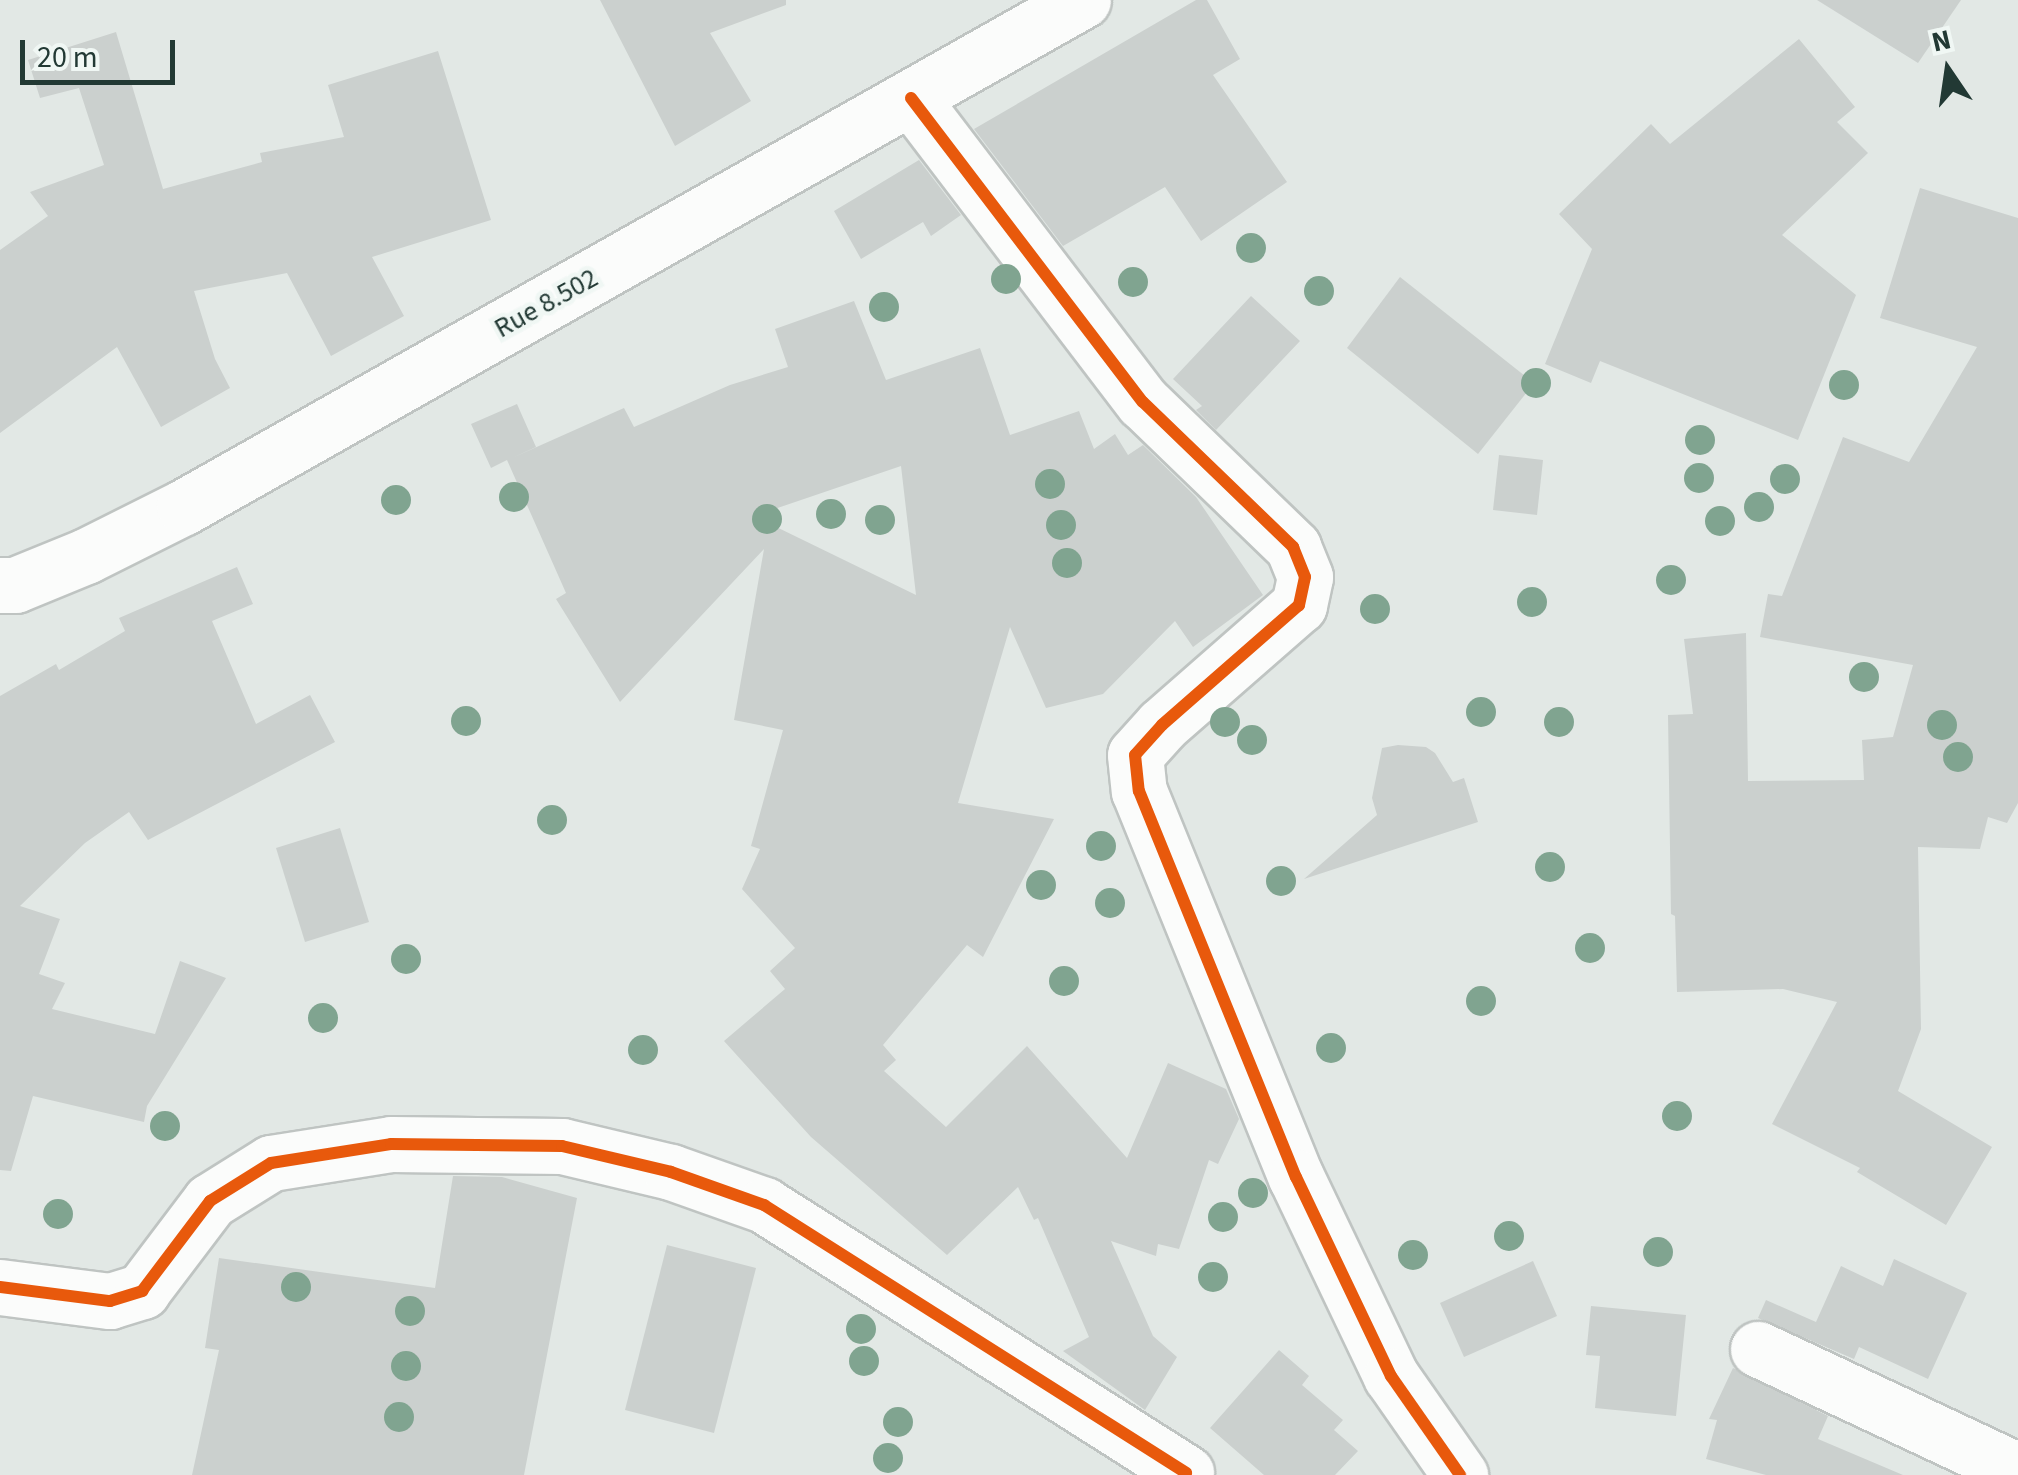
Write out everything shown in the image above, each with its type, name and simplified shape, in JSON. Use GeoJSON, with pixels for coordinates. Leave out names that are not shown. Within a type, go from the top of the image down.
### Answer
{"type":"FeatureCollection","features":[{"type":"Feature","properties":{"kind":"street","name":"Rue 8.502"},"geometry":{"type":"LineString","coordinates":[[5,588],[86,556],[184,507],[1083,0]]}},
{"type":"Feature","properties":{"kind":"street"},"geometry":{"type":"LineString","coordinates":[[910,98],[1142,402],[1293,547],[1306,577],[1299,605],[1162,725],[1135,755],[1139,790],[1296,1177],[1391,1376],[1460,1475]]}},
{"type":"Feature","properties":{"kind":"street"},"geometry":{"type":"LineString","coordinates":[[0,1287],[110,1302],[142,1291],[210,1201],[271,1163],[391,1144],[562,1146],[671,1172],[764,1205],[1186,1473]]}},
{"type":"Feature","properties":{"kind":"street"},"geometry":{"type":"LineString","coordinates":[[1758,1350],[2018,1470]]}},
{"type":"Feature","properties":{"kind":"building"},"geometry":{"type":"Polygon","coordinates":[[[600,0],[786,0],[786,5],[710,33],[751,101],[675,146],[600,0]]]}},
{"type":"Feature","properties":{"kind":"building"},"geometry":{"type":"Polygon","coordinates":[[[1196,0],[1207,0],[1240,59],[1213,75],[1287,182],[1201,241],[1165,187],[1063,246],[974,129],[1196,0]]]}},
{"type":"Feature","properties":{"kind":"building"},"geometry":{"type":"Polygon","coordinates":[[[1817,0],[1961,0],[1918,63],[1817,0]]]}},
{"type":"Feature","properties":{"kind":"building"},"geometry":{"type":"Polygon","coordinates":[[[116,32],[163,189],[262,162],[260,153],[344,137],[328,85],[438,51],[491,220],[372,257],[404,316],[331,356],[287,273],[194,291],[215,359],[230,388],[161,427],[117,347],[0,433],[0,250],[48,216],[30,192],[104,165],[79,88],[40,98],[28,60],[116,32]]]}},
{"type":"Feature","properties":{"kind":"building"},"geometry":{"type":"Polygon","coordinates":[[[1799,39],[1855,107],[1837,122],[1868,153],[1782,235],[1856,295],[1798,440],[1600,361],[1591,383],[1545,364],[1592,249],[1559,214],[1651,124],[1670,144],[1799,39]]]}},
{"type":"Feature","properties":{"kind":"building"},"geometry":{"type":"Polygon","coordinates":[[[919,160],[961,215],[931,236],[923,222],[861,259],[834,211],[919,160]]]}},
{"type":"Feature","properties":{"kind":"building"},"geometry":{"type":"Polygon","coordinates":[[[1920,188],[2018,218],[2018,803],[2007,823],[1988,817],[1980,849],[1918,847],[1921,1029],[1898,1091],[1992,1147],[1946,1225],[1857,1172],[1860,1168],[1772,1124],[1837,1002],[1783,989],[1677,992],[1675,916],[1671,914],[1668,715],[1693,714],[1684,639],[1746,633],[1748,781],[1864,780],[1862,740],[1893,737],[1913,665],[1760,637],[1768,594],[1782,596],[1843,437],[1909,462],[1977,347],[1880,318],[1920,188]]]}},
{"type":"Feature","properties":{"kind":"building"},"geometry":{"type":"Polygon","coordinates":[[[1400,277],[1534,383],[1478,454],[1347,348],[1400,277]]]}},
{"type":"Feature","properties":{"kind":"building"},"geometry":{"type":"Polygon","coordinates":[[[1251,296],[1300,341],[1216,430],[1196,410],[1202,406],[1173,379],[1251,296]]]}},
{"type":"Feature","properties":{"kind":"building"},"geometry":{"type":"Polygon","coordinates":[[[854,301],[886,380],[980,348],[1010,435],[1079,411],[1094,449],[1115,434],[1128,455],[1143,445],[1196,497],[1263,595],[1193,647],[1175,621],[1103,694],[1046,708],[1010,627],[958,803],[1054,819],[983,957],[967,945],[883,1045],[896,1060],[884,1071],[946,1127],[1027,1046],[1127,1158],[1168,1063],[1226,1089],[1239,1119],[1218,1164],[1209,1160],[1179,1249],[1158,1244],[1156,1256],[1111,1241],[1153,1336],[1177,1357],[1145,1410],[1063,1351],[1089,1337],[1038,1218],[1034,1220],[1018,1187],[947,1255],[811,1137],[724,1041],[785,989],[770,971],[795,948],[742,889],[760,849],[751,846],[783,730],[734,720],[764,549],[620,702],[556,599],[566,593],[507,460],[491,468],[471,424],[517,404],[536,447],[512,458],[624,408],[634,427],[730,385],[788,367],[775,329],[854,301]],[[901,466],[754,516],[916,595],[901,466]]]}},
{"type":"Feature","properties":{"kind":"building"},"geometry":{"type":"Polygon","coordinates":[[[1499,455],[1543,460],[1537,515],[1493,510],[1499,455]]]}},
{"type":"Feature","properties":{"kind":"building"},"geometry":{"type":"Polygon","coordinates":[[[237,567],[253,604],[212,621],[256,724],[310,695],[335,742],[148,840],[129,812],[85,843],[20,906],[60,919],[39,974],[65,983],[52,1009],[155,1034],[180,961],[226,978],[147,1106],[144,1122],[33,1096],[11,1171],[0,1170],[0,696],[56,664],[59,670],[125,631],[119,618],[237,567]]]}},
{"type":"Feature","properties":{"kind":"building"},"geometry":{"type":"Polygon","coordinates":[[[1426,747],[1435,753],[1453,782],[1464,778],[1478,822],[1304,879],[1377,815],[1372,798],[1382,748],[1426,747]]]}},
{"type":"Feature","properties":{"kind":"building"},"geometry":{"type":"Polygon","coordinates":[[[340,828],[369,922],[305,942],[276,848],[340,828]]]}},
{"type":"Feature","properties":{"kind":"building"},"geometry":{"type":"Polygon","coordinates":[[[453,1176],[502,1177],[577,1198],[524,1475],[192,1475],[219,1350],[205,1348],[219,1258],[435,1288],[453,1176]]]}},
{"type":"Feature","properties":{"kind":"building"},"geometry":{"type":"Polygon","coordinates":[[[667,1245],[756,1268],[714,1433],[625,1410],[667,1245]]]}},
{"type":"Feature","properties":{"kind":"building"},"geometry":{"type":"Polygon","coordinates":[[[1894,1259],[1967,1293],[1928,1379],[1859,1347],[1854,1359],[1758,1318],[1766,1300],[1816,1322],[1841,1266],[1883,1286],[1894,1259]]]}},
{"type":"Feature","properties":{"kind":"building"},"geometry":{"type":"Polygon","coordinates":[[[1533,1261],[1557,1316],[1464,1357],[1440,1303],[1533,1261]]]}},
{"type":"Feature","properties":{"kind":"building"},"geometry":{"type":"Polygon","coordinates":[[[1591,1306],[1686,1315],[1676,1416],[1595,1408],[1600,1356],[1586,1355],[1591,1306]]]}},
{"type":"Feature","properties":{"kind":"building"},"geometry":{"type":"Polygon","coordinates":[[[1279,1350],[1309,1376],[1302,1385],[1343,1420],[1334,1430],[1358,1451],[1335,1475],[1264,1475],[1210,1428],[1279,1350]]]}},
{"type":"Feature","properties":{"kind":"building"},"geometry":{"type":"Polygon","coordinates":[[[1733,1368],[1828,1416],[1818,1439],[1903,1475],[1766,1475],[1706,1459],[1717,1420],[1709,1419],[1733,1368]]]}},
{"type":"Feature","properties":{"kind":"cycle path"},"geometry":{"type":"LineString","coordinates":[[911,98],[1143,402],[1293,547],[1305,577],[1299,605],[1162,725],[1135,755],[1139,791],[1296,1177],[1391,1376],[1460,1475]]}},
{"type":"Feature","properties":{"kind":"cycle path"},"geometry":{"type":"LineString","coordinates":[[0,1287],[110,1301],[142,1291],[210,1201],[271,1163],[391,1144],[562,1146],[671,1172],[764,1205],[1186,1473]]}}]}
